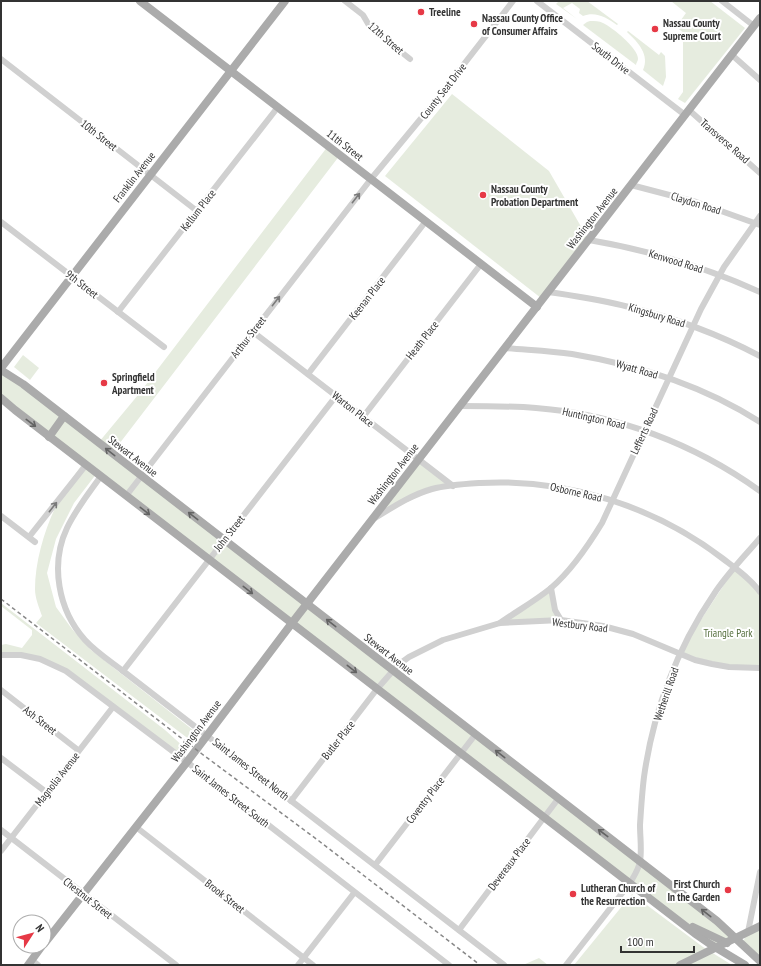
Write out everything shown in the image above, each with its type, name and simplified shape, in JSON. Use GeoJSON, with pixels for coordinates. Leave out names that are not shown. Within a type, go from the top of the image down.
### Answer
{"type":"FeatureCollection","features":[{"type":"Feature","properties":{"kind":"main road","name":"11th Street"},"geometry":{"type":"LineString","coordinates":[[140,1],[537,307]]}},
{"type":"Feature","properties":{"kind":"main road","name":"Franklin Avenue"},"geometry":{"type":"LineString","coordinates":[[1,369],[285,1]]}},
{"type":"Feature","properties":{"kind":"main road","name":"Washington Avenue"},"geometry":{"type":"LineString","coordinates":[[52,934],[187,762],[292,623],[760,18]]}},
{"type":"Feature","properties":{"kind":"main road","name":"Stewart Avenue"},"geometry":{"type":"LineString","coordinates":[[1,369],[23,384],[717,921],[760,961]]}},
{"type":"Feature","properties":{"kind":"main road"},"geometry":{"type":"LineString","coordinates":[[1,398],[49,437],[673,916],[710,944],[745,965]]}},
{"type":"Feature","properties":{"kind":"main road"},"geometry":{"type":"LineString","coordinates":[[49,437],[64,416]]}},
{"type":"Feature","properties":{"kind":"main road"},"geometry":{"type":"LineString","coordinates":[[673,916],[727,943]]}},
{"type":"Feature","properties":{"kind":"main road"},"geometry":{"type":"LineString","coordinates":[[680,965],[760,926]]}},
{"type":"Feature","properties":{"kind":"main road","name":"Washington Avenue"},"geometry":{"type":"LineString","coordinates":[[33,963],[38,954]]}},
{"type":"Feature","properties":{"kind":"street","name":"12th Street"},"geometry":{"type":"LineString","coordinates":[[345,1],[363,15],[370,27],[410,59]]}},
{"type":"Feature","properties":{"kind":"street","name":"County Seat Drive"},"geometry":{"type":"LineString","coordinates":[[371,179],[433,104],[513,1]]}},
{"type":"Feature","properties":{"kind":"street","name":"South Drive"},"geometry":{"type":"LineString","coordinates":[[537,1],[687,113]]}},
{"type":"Feature","properties":{"kind":"street"},"geometry":{"type":"LineString","coordinates":[[722,1],[754,26]]}},
{"type":"Feature","properties":{"kind":"street"},"geometry":{"type":"LineString","coordinates":[[732,55],[760,80]]}},
{"type":"Feature","properties":{"kind":"street","name":"10th Street"},"geometry":{"type":"LineString","coordinates":[[1,59],[197,211]]}},
{"type":"Feature","properties":{"kind":"street","name":"Kellum Place"},"geometry":{"type":"LineString","coordinates":[[118,312],[278,107]]}},
{"type":"Feature","properties":{"kind":"street","name":"Transverse Road"},"geometry":{"type":"LineString","coordinates":[[687,113],[760,173]]}},
{"type":"Feature","properties":{"kind":"street","name":"Arthur Street"},"geometry":{"type":"LineString","coordinates":[[126,496],[371,179]]}},
{"type":"Feature","properties":{"kind":"street","name":"Claydon Road"},"geometry":{"type":"LineString","coordinates":[[631,185],[696,202],[757,224]]}},
{"type":"Feature","properties":{"kind":"street","name":"Lefferts Road"},"geometry":{"type":"LineString","coordinates":[[500,623],[551,588],[582,553],[602,523],[693,326],[720,275],[757,224],[760,216]]}},
{"type":"Feature","properties":{"kind":"street","name":"Keenan Place"},"geometry":{"type":"LineString","coordinates":[[308,374],[426,221]]}},
{"type":"Feature","properties":{"kind":"street","name":"9th Street"},"geometry":{"type":"LineString","coordinates":[[1,222],[164,347]]}},
{"type":"Feature","properties":{"kind":"street","name":"Kenwood Road"},"geometry":{"type":"LineString","coordinates":[[588,240],[652,253],[720,275],[760,292]]}},
{"type":"Feature","properties":{"kind":"street","name":"Heath Place"},"geometry":{"type":"LineString","coordinates":[[363,417],[480,264]]}},
{"type":"Feature","properties":{"kind":"street","name":"Kingsbury Road"},"geometry":{"type":"LineString","coordinates":[[549,292],[628,306],[663,316],[726,339],[760,356]]}},
{"type":"Feature","properties":{"kind":"street","name":"Warton Place"},"geometry":{"type":"LineString","coordinates":[[252,332],[453,486]]}},
{"type":"Feature","properties":{"kind":"street","name":"Wyatt Road"},"geometry":{"type":"LineString","coordinates":[[505,348],[550,351],[596,358],[629,366],[669,378],[710,395],[760,422]]}},
{"type":"Feature","properties":{"kind":"street","name":"John Street"},"geometry":{"type":"LineString","coordinates":[[123,671],[336,396]]}},
{"type":"Feature","properties":{"kind":"street","name":"Huntington Road"},"geometry":{"type":"LineString","coordinates":[[460,406],[512,406],[560,410],[600,418],[644,431],[697,453],[723,466],[760,491]]}},
{"type":"Feature","properties":{"kind":"street"},"geometry":{"type":"LineString","coordinates":[[29,537],[86,465]]}},
{"type":"Feature","properties":{"kind":"street","name":"Saint James Street North"},"geometry":{"type":"LineString","coordinates":[[101,476],[66,529],[61,544],[59,559],[59,579],[64,606],[76,628],[90,645],[504,965]]}},
{"type":"Feature","properties":{"kind":"street","name":"Osborne Road"},"geometry":{"type":"LineString","coordinates":[[372,520],[415,495],[453,486],[489,483],[516,483],[563,488],[612,501],[644,512],[681,530],[709,548],[746,576],[760,592]]}},
{"type":"Feature","properties":{"kind":"street"},"geometry":{"type":"LineString","coordinates":[[1,516],[35,542]]}},
{"type":"Feature","properties":{"kind":"street","name":"Wetherill Road"},"geometry":{"type":"LineString","coordinates":[[566,965],[630,883],[636,873],[640,862],[642,797],[650,742],[662,698],[673,669],[704,610],[724,580],[760,538]]}},
{"type":"Feature","properties":{"kind":"street"},"geometry":{"type":"LineString","coordinates":[[551,588],[555,610],[560,620]]}},
{"type":"Feature","properties":{"kind":"street","name":"Westbury Road"},"geometry":{"type":"LineString","coordinates":[[385,680],[392,670],[409,657],[430,646],[464,633],[500,623],[560,620],[603,626],[633,634],[681,654],[712,664],[760,668]]}},
{"type":"Feature","properties":{"kind":"street","name":"Saint James Street South"},"geometry":{"type":"LineString","coordinates":[[1,655],[21,655],[40,659],[66,671],[187,762],[449,965]]}},
{"type":"Feature","properties":{"kind":"street","name":"Butler Place"},"geometry":{"type":"LineString","coordinates":[[291,801],[385,680]]}},
{"type":"Feature","properties":{"kind":"street","name":"Ash Street"},"geometry":{"type":"LineString","coordinates":[[1,690],[78,750]]}},
{"type":"Feature","properties":{"kind":"street","name":"Magnolia Avenue"},"geometry":{"type":"LineString","coordinates":[[1,851],[113,706]]}},
{"type":"Feature","properties":{"kind":"street","name":"Coventry Place"},"geometry":{"type":"LineString","coordinates":[[375,865],[475,734]]}},
{"type":"Feature","properties":{"kind":"street"},"geometry":{"type":"LineString","coordinates":[[1,758],[46,792]]}},
{"type":"Feature","properties":{"kind":"street","name":"Devereaux Place"},"geometry":{"type":"LineString","coordinates":[[459,930],[558,799]]}},
{"type":"Feature","properties":{"kind":"street","name":"Brook Street"},"geometry":{"type":"LineString","coordinates":[[136,827],[313,965]]}},
{"type":"Feature","properties":{"kind":"street","name":"Chestnut Street"},"geometry":{"type":"LineString","coordinates":[[1,830],[176,965]]}},
{"type":"Feature","properties":{"kind":"street"},"geometry":{"type":"LineString","coordinates":[[748,932],[760,872]]}},
{"type":"Feature","properties":{"kind":"street"},"geometry":{"type":"LineString","coordinates":[[298,965],[354,892]]}},
{"type":"Feature","properties":{"kind":"green space"},"geometry":{"type":"Polygon","coordinates":[[[559,1],[587,1],[618,24],[617,25],[597,15],[592,14],[583,16],[579,13],[580,9],[572,3],[563,8],[577,19],[556,4],[559,1]]]}},
{"type":"Feature","properties":{"kind":"green space"},"geometry":{"type":"Polygon","coordinates":[[[671,1],[710,1],[745,28],[685,103],[678,99],[683,92],[683,41],[680,41],[684,33],[676,27],[686,13],[671,1]]]}},
{"type":"Feature","properties":{"kind":"green space"},"geometry":{"type":"Polygon","coordinates":[[[590,21],[598,21],[603,23],[630,44],[637,55],[638,59],[636,65],[583,25],[590,21]]]}},
{"type":"Feature","properties":{"kind":"green space"},"geometry":{"type":"Polygon","coordinates":[[[628,31],[659,55],[661,52],[665,56],[666,77],[663,86],[643,70],[645,64],[644,54],[639,44],[627,32],[628,31]]]}},
{"type":"Feature","properties":{"kind":"green space"},"geometry":{"type":"Polygon","coordinates":[[[452,94],[549,171],[587,237],[541,298],[385,176],[452,94]]]}},
{"type":"Feature","properties":{"kind":"green space"},"geometry":{"type":"Polygon","coordinates":[[[328,146],[340,155],[113,452],[735,939],[712,949],[97,473],[74,503],[56,539],[47,573],[56,607],[72,629],[91,650],[193,730],[197,737],[196,740],[190,740],[36,623],[42,616],[36,599],[35,589],[37,564],[40,551],[48,525],[58,502],[68,484],[83,463],[1,398],[1,374],[99,442],[138,395],[328,146]]]}},
{"type":"Feature","properties":{"kind":"green space"},"geometry":{"type":"Polygon","coordinates":[[[23,355],[39,368],[30,380],[14,367],[23,355]]]}},
{"type":"Feature","properties":{"kind":"green space"},"geometry":{"type":"Polygon","coordinates":[[[419,460],[453,486],[431,490],[372,520],[419,460]]]}},
{"type":"Feature","properties":{"kind":"green space","name":"Triangle Park"},"geometry":{"type":"Polygon","coordinates":[[[735,568],[760,592],[760,668],[739,668],[681,654],[685,644],[735,568]]]}},
{"type":"Feature","properties":{"kind":"green space"},"geometry":{"type":"Polygon","coordinates":[[[551,588],[561,620],[501,622],[551,588]]]}},
{"type":"Feature","properties":{"kind":"green space"},"geometry":{"type":"Polygon","coordinates":[[[1,603],[165,730],[185,748],[186,751],[179,760],[66,671],[46,661],[1,655],[1,645],[6,644],[22,648],[32,635],[32,630],[1,606],[1,603]]]}},
{"type":"Feature","properties":{"kind":"green space"},"geometry":{"type":"Polygon","coordinates":[[[632,894],[703,947],[732,965],[574,965],[632,894]]]}},
{"type":"Feature","properties":{"kind":"green space"},"geometry":{"type":"Polygon","coordinates":[[[760,930],[760,959],[743,943],[745,937],[760,930]]]}},
{"type":"Feature","properties":{"kind":"green space"},"geometry":{"type":"Polygon","coordinates":[[[539,958],[548,965],[523,965],[539,958]]]}},
{"type":"Feature","properties":{"kind":"railway"},"geometry":{"type":"LineString","coordinates":[[1,599],[480,965]]}},
{"type":"Feature","properties":{"kind":"place","name":"Treeline"},"geometry":{"type":"Point","coordinates":[421,12]}},
{"type":"Feature","properties":{"kind":"place","name":"Nassau County Office of Consumer Affairs"},"geometry":{"type":"Point","coordinates":[474,24]}},
{"type":"Feature","properties":{"kind":"place","name":"Nassau County Supreme Court"},"geometry":{"type":"Point","coordinates":[655,29]}},
{"type":"Feature","properties":{"kind":"place","name":"Nassau County Probation Department"},"geometry":{"type":"Point","coordinates":[483,195]}},
{"type":"Feature","properties":{"kind":"place","name":"Springfield Apartment"},"geometry":{"type":"Point","coordinates":[104,383]}},
{"type":"Feature","properties":{"kind":"place","name":"First Church In the Garden"},"geometry":{"type":"Point","coordinates":[728,890]}},
{"type":"Feature","properties":{"kind":"place","name":"Lutheran Church of the Resurrection"},"geometry":{"type":"Point","coordinates":[573,894]}}]}
